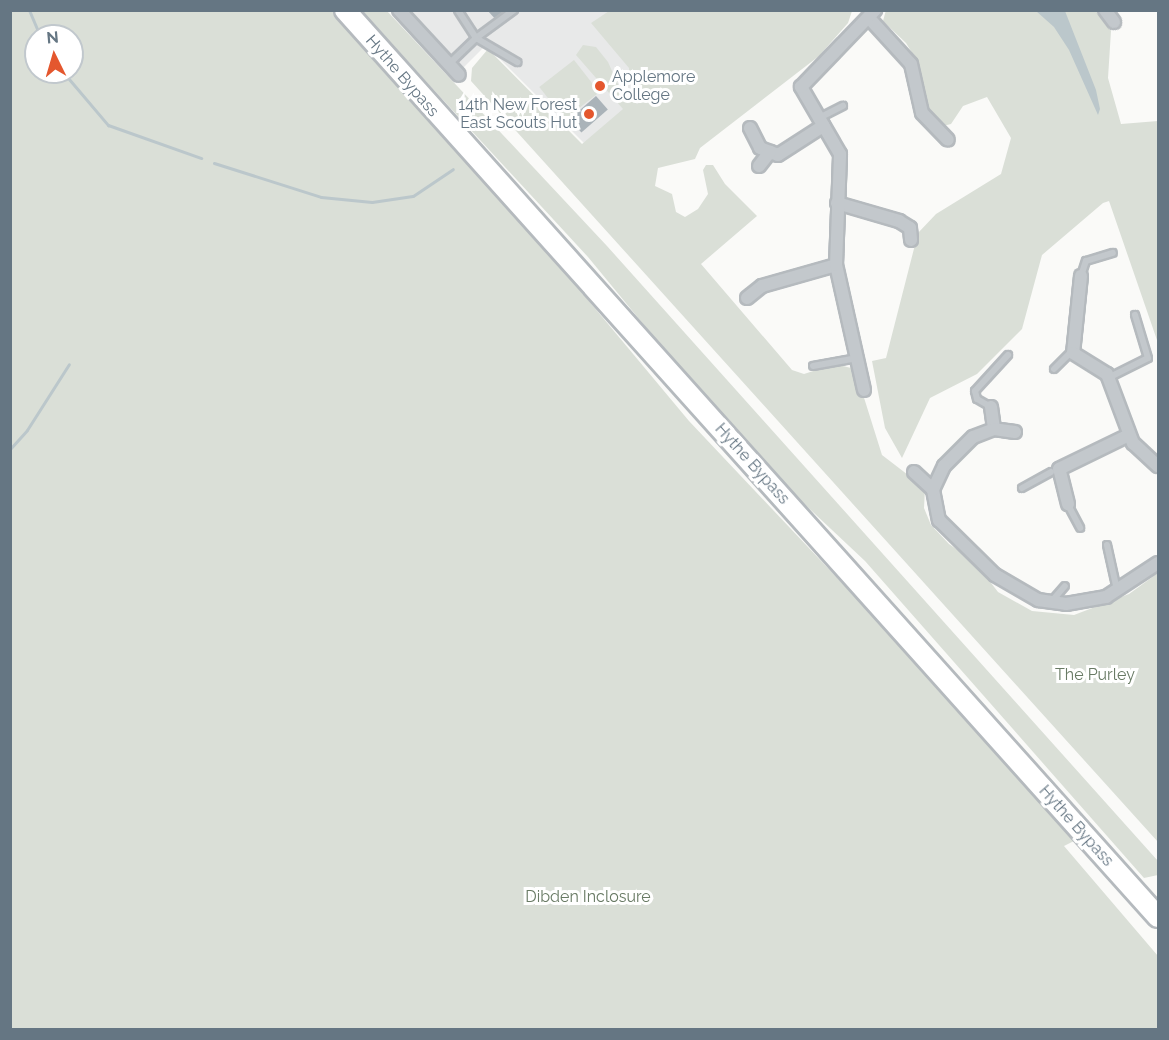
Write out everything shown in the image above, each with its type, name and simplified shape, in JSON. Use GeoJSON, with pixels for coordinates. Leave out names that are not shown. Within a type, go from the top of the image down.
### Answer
{"type":"FeatureCollection","features":[{"type":"Feature","properties":{"kind":"main road","name":"Hythe Bypass"},"geometry":{"type":"LineString","coordinates":[[345,10],[1158,917]]}},
{"type":"Feature","properties":{"kind":"street"},"geometry":{"type":"LineString","coordinates":[[399,10],[459,75]]}},
{"type":"Feature","properties":{"kind":"street"},"geometry":{"type":"LineString","coordinates":[[1105,10],[1114,22]]}},
{"type":"Feature","properties":{"kind":"street"},"geometry":{"type":"LineString","coordinates":[[864,390],[836,265],[840,154],[801,87],[872,14],[911,64],[922,113],[948,140]]}},
{"type":"Feature","properties":{"kind":"street"},"geometry":{"type":"LineString","coordinates":[[750,128],[760,148],[778,155],[797,146],[821,122]]}},
{"type":"Feature","properties":{"kind":"street"},"geometry":{"type":"LineString","coordinates":[[759,166],[770,152]]}},
{"type":"Feature","properties":{"kind":"street"},"geometry":{"type":"LineString","coordinates":[[837,203],[900,221],[910,228],[911,240]]}},
{"type":"Feature","properties":{"kind":"street"},"geometry":{"type":"LineString","coordinates":[[747,298],[762,286],[836,265]]}},
{"type":"Feature","properties":{"kind":"street"},"geometry":{"type":"LineString","coordinates":[[1081,276],[1073,350],[1078,357],[1100,366],[1110,377],[1129,435],[1140,453],[1158,466]]}},
{"type":"Feature","properties":{"kind":"street"},"geometry":{"type":"LineString","coordinates":[[991,407],[994,429]]}},
{"type":"Feature","properties":{"kind":"street"},"geometry":{"type":"LineString","coordinates":[[1014,432],[994,429],[962,444],[944,466],[933,490],[935,510],[945,526],[1014,589],[1051,603],[1085,603],[1117,591],[1158,563]]}},
{"type":"Feature","properties":{"kind":"street"},"geometry":{"type":"LineString","coordinates":[[1068,504],[1055,470],[1129,435]]}},
{"type":"Feature","properties":{"kind":"street"},"geometry":{"type":"LineString","coordinates":[[914,472],[933,490]]}},
{"type":"Feature","properties":{"kind":"lane"},"geometry":{"type":"LineString","coordinates":[[458,10],[476,38],[517,62]]}},
{"type":"Feature","properties":{"kind":"lane"},"geometry":{"type":"LineString","coordinates":[[449,64],[476,38],[514,10]]}},
{"type":"Feature","properties":{"kind":"lane"},"geometry":{"type":"LineString","coordinates":[[821,122],[843,106]]}},
{"type":"Feature","properties":{"kind":"lane"},"geometry":{"type":"LineString","coordinates":[[1081,276],[1086,261],[1113,253]]}},
{"type":"Feature","properties":{"kind":"lane"},"geometry":{"type":"LineString","coordinates":[[1110,377],[1148,358],[1135,315]]}},
{"type":"Feature","properties":{"kind":"lane"},"geometry":{"type":"LineString","coordinates":[[1053,369],[1073,350]]}},
{"type":"Feature","properties":{"kind":"lane"},"geometry":{"type":"LineString","coordinates":[[991,407],[977,399],[975,391],[1008,355]]}},
{"type":"Feature","properties":{"kind":"lane"},"geometry":{"type":"LineString","coordinates":[[813,366],[857,357]]}},
{"type":"Feature","properties":{"kind":"lane"},"geometry":{"type":"LineString","coordinates":[[1022,488],[1055,470]]}},
{"type":"Feature","properties":{"kind":"lane"},"geometry":{"type":"LineString","coordinates":[[1068,504],[1080,528]]}},
{"type":"Feature","properties":{"kind":"lane"},"geometry":{"type":"LineString","coordinates":[[1107,544],[1117,591]]}},
{"type":"Feature","properties":{"kind":"lane"},"geometry":{"type":"LineString","coordinates":[[1051,603],[1065,586]]}},
{"type":"Feature","properties":{"kind":"shaded area","name":"Applemore College"},"geometry":{"type":"Polygon","coordinates":[[[411,11],[778,11],[598,157],[486,45],[462,69],[411,11]]]}},
{"type":"Feature","properties":{"kind":"shaded area"},"geometry":{"type":"Polygon","coordinates":[[[1036,11],[1065,11],[1096,90],[1100,109],[1098,115],[1069,50],[1054,27],[1036,11]]]}},
{"type":"Feature","properties":{"kind":"green space"},"geometry":{"type":"Polygon","coordinates":[[[886,10],[1097,11],[1111,31],[1108,78],[1121,124],[1158,121],[1158,343],[1109,201],[1103,203],[1042,255],[1022,329],[977,374],[930,398],[902,458],[885,428],[872,361],[886,358],[918,233],[936,214],[1001,174],[1011,138],[987,97],[963,106],[951,124],[943,126],[931,118],[924,103],[919,64],[906,43],[883,21],[886,10]]]}},
{"type":"Feature","properties":{"kind":"green space","name":"Dibden Inclosure"},"geometry":{"type":"Polygon","coordinates":[[[10,11],[335,11],[553,258],[689,421],[926,672],[1074,841],[1064,846],[1158,956],[1158,1029],[11,1029],[10,11]]]}},
{"type":"Feature","properties":{"kind":"green space"},"geometry":{"type":"Polygon","coordinates":[[[361,11],[387,11],[607,246],[1158,861],[1158,875],[1144,878],[865,561],[798,498],[686,376],[588,257],[361,11]]]}},
{"type":"Feature","properties":{"kind":"green space","name":"The Purley"},"geometry":{"type":"Polygon","coordinates":[[[609,11],[852,11],[848,23],[819,56],[700,148],[695,159],[658,168],[655,186],[672,194],[676,212],[685,217],[698,209],[708,194],[703,170],[706,165],[713,165],[725,184],[757,216],[701,264],[792,370],[804,374],[835,364],[855,369],[882,455],[925,488],[924,508],[931,525],[949,544],[975,562],[998,592],[1032,611],[1074,615],[1129,594],[1158,573],[1158,842],[471,81],[472,68],[488,49],[582,144],[623,109],[576,55],[583,45],[596,47],[608,62],[620,89],[637,104],[646,98],[629,81],[629,68],[591,23],[609,11]]]}},
{"type":"Feature","properties":{"kind":"green space"},"geometry":{"type":"Polygon","coordinates":[[[574,60],[599,92],[565,119],[539,87],[574,60]]]}},
{"type":"Feature","properties":{"kind":"building"},"geometry":{"type":"Polygon","coordinates":[[[487,10],[510,10],[498,22],[487,10]]]}},
{"type":"Feature","properties":{"kind":"building","name":"14th New Forest East Scouts Hut"},"geometry":{"type":"Polygon","coordinates":[[[596,96],[608,110],[581,133],[570,119],[596,96]]]}},
{"type":"Feature","properties":{"kind":"waterway"},"geometry":{"type":"LineString","coordinates":[[29,10],[35,24]]}},
{"type":"Feature","properties":{"kind":"waterway"},"geometry":{"type":"LineString","coordinates":[[73,84],[108,125],[201,158]]}},
{"type":"Feature","properties":{"kind":"waterway"},"geometry":{"type":"LineString","coordinates":[[214,163],[321,197],[372,202],[413,196],[453,169]]}},
{"type":"Feature","properties":{"kind":"waterway"},"geometry":{"type":"LineString","coordinates":[[10,449],[27,430],[69,364]]}},
{"type":"Feature","properties":{"kind":"place","name":"Applemore College"},"geometry":{"type":"Point","coordinates":[600,86]}},
{"type":"Feature","properties":{"kind":"place","name":"14th New Forest East Scouts Hut"},"geometry":{"type":"Point","coordinates":[589,114]}}]}
